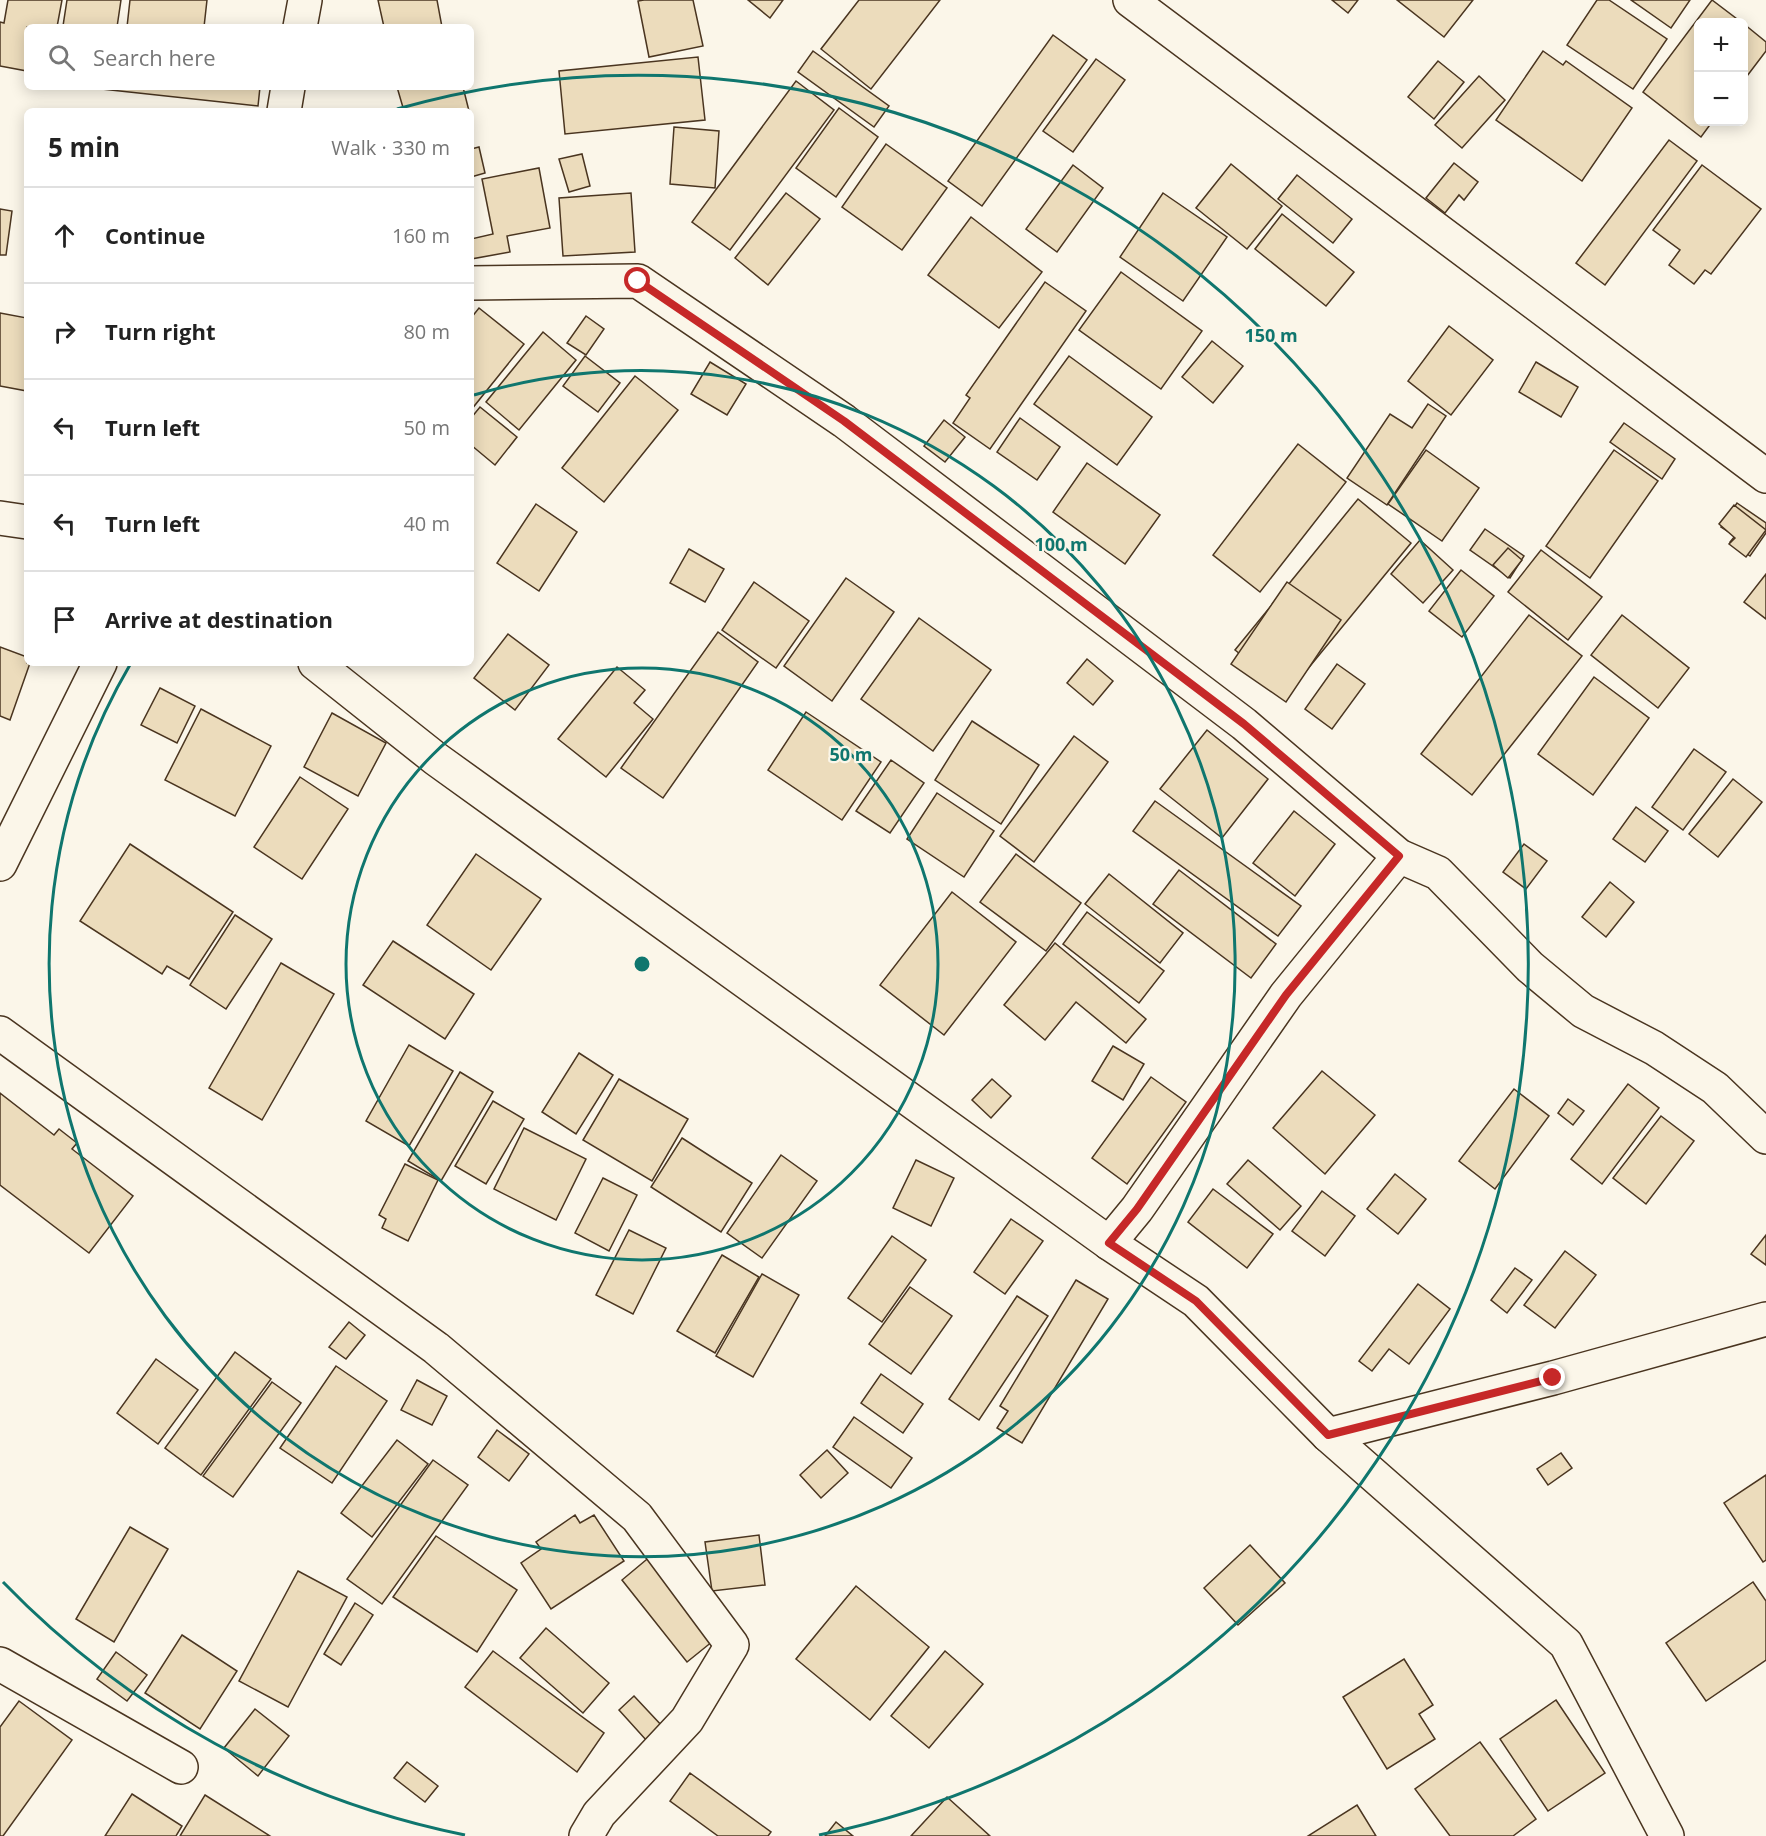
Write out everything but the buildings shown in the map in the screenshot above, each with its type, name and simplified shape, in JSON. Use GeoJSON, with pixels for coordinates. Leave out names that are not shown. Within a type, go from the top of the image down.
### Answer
{"type":"FeatureCollection","features":[{"type":"Feature","properties":{"kind":"street"},"geometry":{"type":"LineString","coordinates":[[301,24],[305,0]]}},
{"type":"Feature","properties":{"kind":"street"},"geometry":{"type":"LineString","coordinates":[[1131,0],[1766,476]]}},
{"type":"Feature","properties":{"kind":"street"},"geometry":{"type":"LineString","coordinates":[[284,108],[288,90]]}},
{"type":"Feature","properties":{"kind":"street"},"geometry":{"type":"LineString","coordinates":[[474,283],[638,281],[854,428],[1244,724],[1399,856],[1438,873],[1530,967],[1583,1011],[1654,1048],[1715,1088],[1766,1137]]}},
{"type":"Feature","properties":{"kind":"street"},"geometry":{"type":"LineString","coordinates":[[0,518],[24,522]]}},
{"type":"Feature","properties":{"kind":"street"},"geometry":{"type":"LineString","coordinates":[[0,864],[99,666]]}},
{"type":"Feature","properties":{"kind":"street"},"geometry":{"type":"LineString","coordinates":[[319,666],[436,759],[1109,1243],[1196,1301],[1328,1435],[1566,1644],[1667,1836]]}},
{"type":"Feature","properties":{"kind":"street"},"geometry":{"type":"LineString","coordinates":[[1109,1243],[1137,1209],[1286,995],[1399,856]]}},
{"type":"Feature","properties":{"kind":"street"},"geometry":{"type":"LineString","coordinates":[[0,1033],[436,1348],[637,1517],[732,1645],[687,1720],[599,1814],[586,1836]]}},
{"type":"Feature","properties":{"kind":"street"},"geometry":{"type":"LineString","coordinates":[[1328,1435],[1553,1378],[1766,1319]]}},
{"type":"Feature","properties":{"kind":"street"},"geometry":{"type":"LineString","coordinates":[[0,1664],[181,1767]]}},
{"type":"Feature","properties":{"kind":"route"},"geometry":{"type":"LineString","coordinates":[[638,281],[844,421],[1244,724],[1399,856],[1286,995],[1137,1209],[1109,1243],[1196,1301],[1328,1435],[1553,1378]]}}]}
